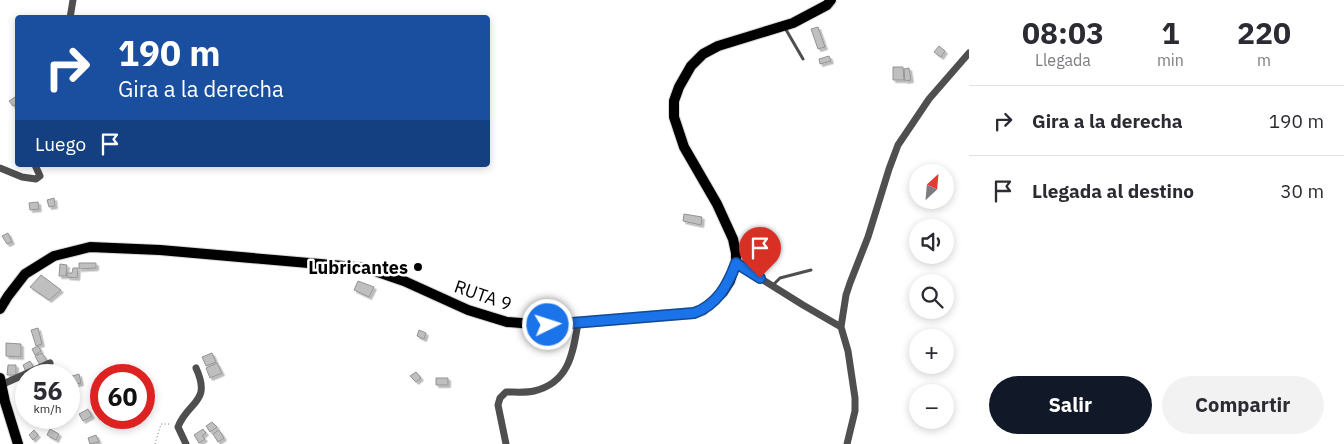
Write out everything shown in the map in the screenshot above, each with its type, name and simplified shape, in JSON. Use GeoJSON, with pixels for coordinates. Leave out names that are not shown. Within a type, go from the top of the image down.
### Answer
{"type":"FeatureCollection","features":[{"type":"Feature","properties":{"kind":"main road"},"geometry":{"type":"LineString","coordinates":[[736,263],[733,239],[717,204],[684,148],[674,116],[674,101],[679,87],[691,66],[703,54],[718,46],[793,23],[818,10],[832,0]]}},
{"type":"Feature","properties":{"kind":"main road","name":"RUTA 9"},"geometry":{"type":"LineString","coordinates":[[0,309],[25,274],[54,256],[90,247],[160,250],[366,268],[404,281],[468,310],[507,322],[548,325],[694,313],[703,310],[722,292],[730,281],[736,263]]}},
{"type":"Feature","properties":{"kind":"main road"},"geometry":{"type":"LineString","coordinates":[[1,381],[5,402],[18,444]]}},
{"type":"Feature","properties":{"kind":"street"},"geometry":{"type":"LineString","coordinates":[[70,15],[73,0]]}},
{"type":"Feature","properties":{"kind":"street"},"geometry":{"type":"LineString","coordinates":[[847,444],[855,411],[855,398],[848,351],[841,326],[850,282],[868,237],[898,145],[929,99],[969,53]]}},
{"type":"Feature","properties":{"kind":"street"},"geometry":{"type":"LineString","coordinates":[[0,168],[22,177],[36,179],[40,176],[35,167]]}},
{"type":"Feature","properties":{"kind":"street"},"geometry":{"type":"LineString","coordinates":[[736,263],[841,326]]}},
{"type":"Feature","properties":{"kind":"street"},"geometry":{"type":"LineString","coordinates":[[506,444],[498,405],[500,398],[506,392],[533,391],[546,387],[559,377],[566,370],[571,360],[578,323]]}},
{"type":"Feature","properties":{"kind":"street"},"geometry":{"type":"LineString","coordinates":[[186,444],[178,427],[202,390],[201,379],[196,368]]}},
{"type":"Feature","properties":{"kind":"street"},"geometry":{"type":"LineString","coordinates":[[1,381],[15,376]]}},
{"type":"Feature","properties":{"kind":"lane"},"geometry":{"type":"LineString","coordinates":[[783,26],[803,59]]}},
{"type":"Feature","properties":{"kind":"lane"},"geometry":{"type":"LineString","coordinates":[[772,286],[780,278],[811,270]]}},
{"type":"Feature","properties":{"kind":"path"},"geometry":{"type":"LineString","coordinates":[[155,444],[161,424],[178,427]]}},
{"type":"Feature","properties":{"kind":"building"},"geometry":{"type":"Polygon","coordinates":[[[818,27],[825,47],[818,49],[811,29],[818,27]]]}},
{"type":"Feature","properties":{"kind":"building"},"geometry":{"type":"Polygon","coordinates":[[[939,46],[945,51],[941,57],[934,52],[939,46]]]}},
{"type":"Feature","properties":{"kind":"building"},"geometry":{"type":"Polygon","coordinates":[[[829,56],[831,61],[820,64],[819,59],[829,56]]]}},
{"type":"Feature","properties":{"kind":"building"},"geometry":{"type":"Polygon","coordinates":[[[893,67],[903,67],[904,80],[893,80],[893,67]]]}},
{"type":"Feature","properties":{"kind":"building"},"geometry":{"type":"Polygon","coordinates":[[[909,68],[911,80],[905,81],[904,69],[909,68]]]}},
{"type":"Feature","properties":{"kind":"building"},"geometry":{"type":"Polygon","coordinates":[[[15,97],[15,105],[13,106],[9,101],[15,97]]]}},
{"type":"Feature","properties":{"kind":"building"},"geometry":{"type":"Polygon","coordinates":[[[54,198],[55,206],[49,207],[47,200],[54,198]]]}},
{"type":"Feature","properties":{"kind":"building"},"geometry":{"type":"Polygon","coordinates":[[[38,202],[39,209],[30,210],[29,203],[38,202]]]}},
{"type":"Feature","properties":{"kind":"building"},"geometry":{"type":"Polygon","coordinates":[[[684,214],[702,217],[701,225],[683,221],[684,214]]]}},
{"type":"Feature","properties":{"kind":"building"},"geometry":{"type":"Polygon","coordinates":[[[8,233],[12,242],[7,244],[2,236],[8,233]]]}},
{"type":"Feature","properties":{"kind":"building"},"geometry":{"type":"Polygon","coordinates":[[[79,263],[96,263],[96,268],[79,269],[79,263]]]}},
{"type":"Feature","properties":{"kind":"building"},"geometry":{"type":"Polygon","coordinates":[[[60,264],[67,265],[66,276],[59,276],[60,264]]]}},
{"type":"Feature","properties":{"kind":"building"},"geometry":{"type":"Polygon","coordinates":[[[73,268],[78,268],[77,278],[67,277],[67,273],[72,273],[73,268]]]}},
{"type":"Feature","properties":{"kind":"building"},"geometry":{"type":"Polygon","coordinates":[[[41,275],[61,290],[49,300],[30,287],[41,275]]]}},
{"type":"Feature","properties":{"kind":"building"},"geometry":{"type":"Polygon","coordinates":[[[358,281],[374,287],[369,297],[354,290],[358,281]]]}},
{"type":"Feature","properties":{"kind":"building"},"geometry":{"type":"Polygon","coordinates":[[[38,328],[42,344],[36,346],[31,330],[38,328]]]}},
{"type":"Feature","properties":{"kind":"building"},"geometry":{"type":"Polygon","coordinates":[[[419,330],[426,333],[424,339],[417,336],[419,330]]]}},
{"type":"Feature","properties":{"kind":"building"},"geometry":{"type":"Polygon","coordinates":[[[6,343],[21,344],[21,357],[6,356],[6,343]]]}},
{"type":"Feature","properties":{"kind":"building"},"geometry":{"type":"Polygon","coordinates":[[[38,346],[41,351],[35,355],[32,349],[38,346]]]}},
{"type":"Feature","properties":{"kind":"building"},"geometry":{"type":"Polygon","coordinates":[[[42,353],[47,361],[39,364],[35,356],[42,353]]]}},
{"type":"Feature","properties":{"kind":"building"},"geometry":{"type":"Polygon","coordinates":[[[212,353],[216,362],[206,366],[202,357],[212,353]]]}},
{"type":"Feature","properties":{"kind":"building"},"geometry":{"type":"Polygon","coordinates":[[[217,363],[222,373],[210,378],[206,368],[217,363]]]}},
{"type":"Feature","properties":{"kind":"building"},"geometry":{"type":"Polygon","coordinates":[[[8,365],[15,365],[15,375],[7,375],[8,365]]]}},
{"type":"Feature","properties":{"kind":"building"},"geometry":{"type":"Polygon","coordinates":[[[416,372],[421,378],[416,382],[410,376],[416,372]]]}},
{"type":"Feature","properties":{"kind":"building"},"geometry":{"type":"Polygon","coordinates":[[[436,378],[448,378],[448,385],[436,385],[436,378]]]}},
{"type":"Feature","properties":{"kind":"building"},"geometry":{"type":"Polygon","coordinates":[[[88,409],[90,417],[83,421],[80,413],[88,409]]]}},
{"type":"Feature","properties":{"kind":"building"},"geometry":{"type":"Polygon","coordinates":[[[212,422],[217,427],[210,432],[206,426],[212,422]]]}},
{"type":"Feature","properties":{"kind":"building"},"geometry":{"type":"Polygon","coordinates":[[[50,429],[59,434],[56,440],[47,435],[50,429]]]}},
{"type":"Feature","properties":{"kind":"building"},"geometry":{"type":"Polygon","coordinates":[[[203,429],[206,433],[202,436],[205,439],[199,443],[194,435],[203,429]]]}},
{"type":"Feature","properties":{"kind":"building"},"geometry":{"type":"Polygon","coordinates":[[[34,430],[38,435],[33,440],[29,435],[34,430]]]}},
{"type":"Feature","properties":{"kind":"building"},"geometry":{"type":"Polygon","coordinates":[[[219,430],[224,438],[218,442],[213,434],[219,430]]]}},
{"type":"Feature","properties":{"kind":"building"},"geometry":{"type":"Polygon","coordinates":[[[96,435],[99,442],[90,444],[88,438],[96,435]]]}},
{"type":"Feature","properties":{"kind":"place","name":"Lubricantes"},"geometry":{"type":"Point","coordinates":[418,267]}},
{"type":"Feature","properties":{"kind":"route"},"geometry":{"type":"LineString","coordinates":[[548,325],[694,313],[703,310],[722,292],[730,281],[736,263],[760,278]]}}]}
